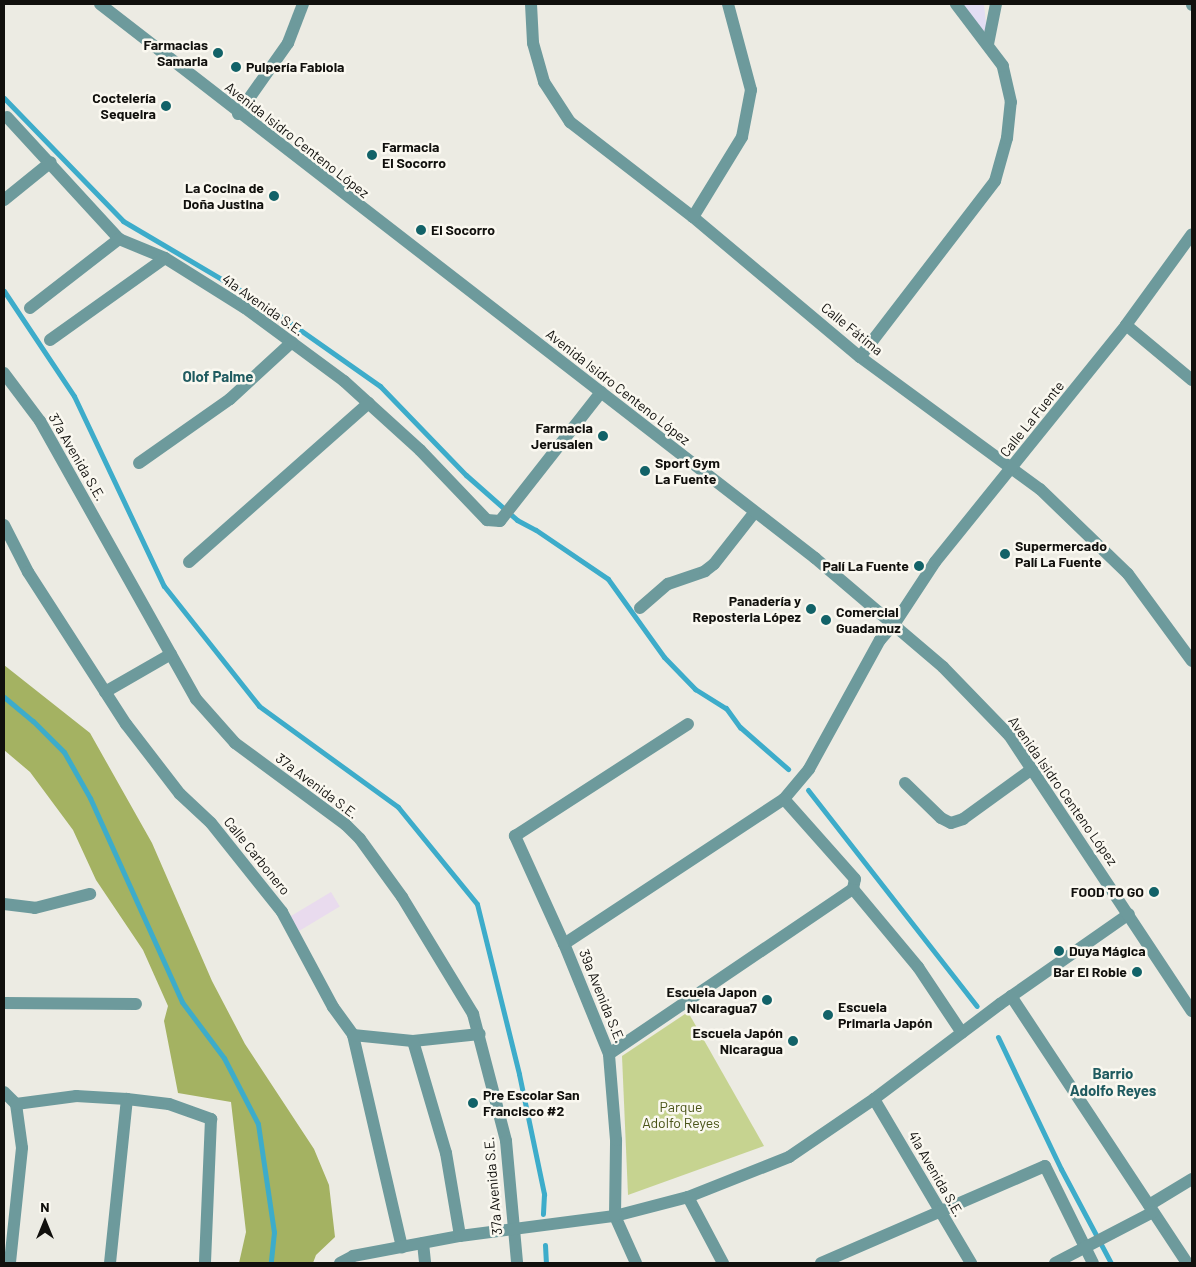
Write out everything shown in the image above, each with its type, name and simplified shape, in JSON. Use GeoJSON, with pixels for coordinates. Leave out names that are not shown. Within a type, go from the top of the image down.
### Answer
{"type":"FeatureCollection","features":[{"type":"Feature","properties":{"kind":"street","name":"Avenida Isidro Centeno López"},"geometry":{"type":"LineString","coordinates":[[100,4],[238,114],[601,392],[895,623],[943,667],[1009,735],[1192,1011]]}},
{"type":"Feature","properties":{"kind":"street"},"geometry":{"type":"LineString","coordinates":[[238,114],[288,43],[303,4]]}},
{"type":"Feature","properties":{"kind":"street","name":"Calle Fátima"},"geometry":{"type":"LineString","coordinates":[[531,4],[533,42],[544,82],[570,122],[693,217],[860,357],[1013,467],[1128,574],[1192,660]]}},
{"type":"Feature","properties":{"kind":"street"},"geometry":{"type":"LineString","coordinates":[[693,217],[742,137],[751,90],[728,4]]}},
{"type":"Feature","properties":{"kind":"street"},"geometry":{"type":"LineString","coordinates":[[860,357],[995,181],[1007,138],[1011,102],[1002,66],[988,44],[956,4]]}},
{"type":"Feature","properties":{"kind":"street"},"geometry":{"type":"LineString","coordinates":[[988,44],[996,4]]}},
{"type":"Feature","properties":{"kind":"street","name":"41a Avenida S.E."},"geometry":{"type":"LineString","coordinates":[[7,117],[51,162],[119,239],[165,258],[245,308],[292,342],[369,403],[420,450],[487,520],[500,521],[601,392]]}},
{"type":"Feature","properties":{"kind":"street"},"geometry":{"type":"LineString","coordinates":[[4,200],[51,162]]}},
{"type":"Feature","properties":{"kind":"street","name":"Calle La Fuente"},"geometry":{"type":"LineString","coordinates":[[564,944],[784,799],[809,770],[880,640],[895,623],[935,562],[1126,326],[1192,234]]}},
{"type":"Feature","properties":{"kind":"street"},"geometry":{"type":"LineString","coordinates":[[30,308],[119,239]]}},
{"type":"Feature","properties":{"kind":"street"},"geometry":{"type":"LineString","coordinates":[[50,340],[165,258]]}},
{"type":"Feature","properties":{"kind":"street"},"geometry":{"type":"LineString","coordinates":[[1126,326],[1192,380]]}},
{"type":"Feature","properties":{"kind":"street"},"geometry":{"type":"LineString","coordinates":[[139,463],[230,398],[292,342]]}},
{"type":"Feature","properties":{"kind":"street","name":"37a Avenida S.E."},"geometry":{"type":"LineString","coordinates":[[4,373],[40,421],[196,699],[235,742],[345,824],[360,839],[402,898],[473,1014],[480,1034],[506,1142],[512,1229],[517,1263]]}},
{"type":"Feature","properties":{"kind":"street"},"geometry":{"type":"LineString","coordinates":[[189,562],[369,403]]}},
{"type":"Feature","properties":{"kind":"street"},"geometry":{"type":"LineString","coordinates":[[640,608],[668,584],[706,570],[714,564],[754,513]]}},
{"type":"Feature","properties":{"kind":"street","name":"Calle Carbonero"},"geometry":{"type":"LineString","coordinates":[[4,525],[28,572],[105,692],[180,794],[211,823],[282,912],[334,1006],[353,1035],[402,1247]]}},
{"type":"Feature","properties":{"kind":"street"},"geometry":{"type":"LineString","coordinates":[[105,692],[171,654]]}},
{"type":"Feature","properties":{"kind":"street","name":"39a Avenida S.E."},"geometry":{"type":"LineString","coordinates":[[636,1263],[615,1216],[616,1140],[609,1054],[564,944],[515,836],[688,724]]}},
{"type":"Feature","properties":{"kind":"street"},"geometry":{"type":"LineString","coordinates":[[905,783],[942,818],[952,823],[963,820],[1032,769]]}},
{"type":"Feature","properties":{"kind":"street"},"geometry":{"type":"LineString","coordinates":[[609,1054],[853,889],[855,878],[784,799]]}},
{"type":"Feature","properties":{"kind":"street"},"geometry":{"type":"LineString","coordinates":[[853,889],[918,967],[962,1033]]}},
{"type":"Feature","properties":{"kind":"street"},"geometry":{"type":"LineString","coordinates":[[4,904],[35,908],[90,894]]}},
{"type":"Feature","properties":{"kind":"street"},"geometry":{"type":"LineString","coordinates":[[340,1263],[354,1256],[460,1236],[552,1222],[615,1216],[688,1197],[789,1157],[874,1099],[1012,996],[1129,914]]}},
{"type":"Feature","properties":{"kind":"street"},"geometry":{"type":"LineString","coordinates":[[1012,996],[1186,1263]]}},
{"type":"Feature","properties":{"kind":"street"},"geometry":{"type":"LineString","coordinates":[[4,1003],[136,1004]]}},
{"type":"Feature","properties":{"kind":"street"},"geometry":{"type":"LineString","coordinates":[[353,1035],[413,1042],[480,1034]]}},
{"type":"Feature","properties":{"kind":"street"},"geometry":{"type":"LineString","coordinates":[[413,1042],[446,1153],[460,1236]]}},
{"type":"Feature","properties":{"kind":"street"},"geometry":{"type":"LineString","coordinates":[[4,1092],[16,1104],[22,1148],[8,1234],[10,1263]]}},
{"type":"Feature","properties":{"kind":"street"},"geometry":{"type":"LineString","coordinates":[[16,1104],[76,1096],[128,1099],[169,1104],[211,1119],[205,1263]]}},
{"type":"Feature","properties":{"kind":"street"},"geometry":{"type":"LineString","coordinates":[[110,1263],[128,1099]]}},
{"type":"Feature","properties":{"kind":"street","name":"41a Avenida S.E."},"geometry":{"type":"LineString","coordinates":[[874,1099],[971,1263]]}},
{"type":"Feature","properties":{"kind":"street"},"geometry":{"type":"LineString","coordinates":[[821,1263],[1045,1166],[1084,1250],[1093,1263]]}},
{"type":"Feature","properties":{"kind":"street"},"geometry":{"type":"LineString","coordinates":[[1055,1263],[1084,1250],[1151,1209],[1192,1179]]}},
{"type":"Feature","properties":{"kind":"street"},"geometry":{"type":"LineString","coordinates":[[688,1197],[723,1263]]}},
{"type":"Feature","properties":{"kind":"street"},"geometry":{"type":"LineString","coordinates":[[423,1243],[425,1263]]}},
{"type":"Feature","properties":{"kind":"shaded area"},"geometry":{"type":"Polygon","coordinates":[[[954,4],[984,4],[988,44],[954,4]]]}},
{"type":"Feature","properties":{"kind":"shaded area"},"geometry":{"type":"Polygon","coordinates":[[[331,892],[340,907],[299,931],[290,917],[331,892]]]}},
{"type":"Feature","properties":{"kind":"green space"},"geometry":{"type":"Polygon","coordinates":[[[4,665],[90,733],[152,843],[212,981],[245,1044],[314,1149],[329,1185],[335,1237],[316,1255],[313,1263],[239,1263],[246,1232],[231,1102],[178,1093],[164,1021],[168,1006],[143,950],[96,880],[73,830],[30,772],[4,750],[4,665]]]}},
{"type":"Feature","properties":{"kind":"green space","name":"Parque Adolfo Reyes"},"geometry":{"type":"Polygon","coordinates":[[[688,1012],[764,1146],[628,1195],[622,1056],[688,1012]]]}},
{"type":"Feature","properties":{"kind":"waterway"},"geometry":{"type":"LineString","coordinates":[[4,98],[123,221],[259,301],[380,386],[466,475],[517,520],[536,530],[608,579],[664,657],[695,689],[726,708],[740,727],[788,769]]}},
{"type":"Feature","properties":{"kind":"waterway"},"geometry":{"type":"LineString","coordinates":[[4,291],[74,396],[164,586],[259,706],[398,807],[477,904],[519,1074],[544,1194],[543,1214]]}},
{"type":"Feature","properties":{"kind":"waterway"},"geometry":{"type":"LineString","coordinates":[[4,697],[33,721],[64,752],[90,798],[182,1002],[224,1058],[258,1124],[274,1232],[271,1263]]}},
{"type":"Feature","properties":{"kind":"waterway"},"geometry":{"type":"LineString","coordinates":[[808,790],[977,1006]]}},
{"type":"Feature","properties":{"kind":"waterway"},"geometry":{"type":"LineString","coordinates":[[998,1037],[1061,1169],[1111,1263]]}},
{"type":"Feature","properties":{"kind":"waterway"},"geometry":{"type":"LineString","coordinates":[[545,1245],[546,1263]]}},
{"type":"Feature","properties":{"kind":"place","name":"Farmacias Samaria"},"geometry":{"type":"Point","coordinates":[218,53]}},
{"type":"Feature","properties":{"kind":"place","name":"Pulpería Fabiola"},"geometry":{"type":"Point","coordinates":[236,67]}},
{"type":"Feature","properties":{"kind":"place","name":"Coctelería Sequeira"},"geometry":{"type":"Point","coordinates":[166,106]}},
{"type":"Feature","properties":{"kind":"place","name":"Farmacia El Socorro"},"geometry":{"type":"Point","coordinates":[372,155]}},
{"type":"Feature","properties":{"kind":"place","name":"La Cocina de Doña Justina"},"geometry":{"type":"Point","coordinates":[274,196]}},
{"type":"Feature","properties":{"kind":"place","name":"El Socorro"},"geometry":{"type":"Point","coordinates":[421,230]}},
{"type":"Feature","properties":{"kind":"place","name":"Farmacia Jerusalen"},"geometry":{"type":"Point","coordinates":[603,436]}},
{"type":"Feature","properties":{"kind":"place","name":"Sport Gym La Fuente"},"geometry":{"type":"Point","coordinates":[645,471]}},
{"type":"Feature","properties":{"kind":"place","name":"Supermercado Palí La Fuente"},"geometry":{"type":"Point","coordinates":[1005,554]}},
{"type":"Feature","properties":{"kind":"place","name":"Palí La Fuente"},"geometry":{"type":"Point","coordinates":[919,566]}},
{"type":"Feature","properties":{"kind":"place","name":"Panadería y Reposteria López"},"geometry":{"type":"Point","coordinates":[811,609]}},
{"type":"Feature","properties":{"kind":"place","name":"Comercial Guadamuz"},"geometry":{"type":"Point","coordinates":[826,620]}},
{"type":"Feature","properties":{"kind":"place","name":"FOOD TO GO"},"geometry":{"type":"Point","coordinates":[1154,892]}},
{"type":"Feature","properties":{"kind":"place","name":"Duya Mágica"},"geometry":{"type":"Point","coordinates":[1059,951]}},
{"type":"Feature","properties":{"kind":"place","name":"Bar El Roble"},"geometry":{"type":"Point","coordinates":[1137,972]}},
{"type":"Feature","properties":{"kind":"place","name":"Escuela Japon Nicaragua7"},"geometry":{"type":"Point","coordinates":[767,1000]}},
{"type":"Feature","properties":{"kind":"place","name":"Escuela Primaria Japón"},"geometry":{"type":"Point","coordinates":[828,1015]}},
{"type":"Feature","properties":{"kind":"place","name":"Escuela Japón Nicaragua"},"geometry":{"type":"Point","coordinates":[793,1041]}},
{"type":"Feature","properties":{"kind":"place","name":"Pre Escolar San Francisco #2"},"geometry":{"type":"Point","coordinates":[473,1103]}},
{"type":"Feature","properties":{"kind":"district","name":"Olof Palme"},"geometry":{"type":"Point","coordinates":[218,377]}},
{"type":"Feature","properties":{"kind":"district","name":"Barrio Adolfo Reyes"},"geometry":{"type":"Point","coordinates":[1113,1082]}}]}
